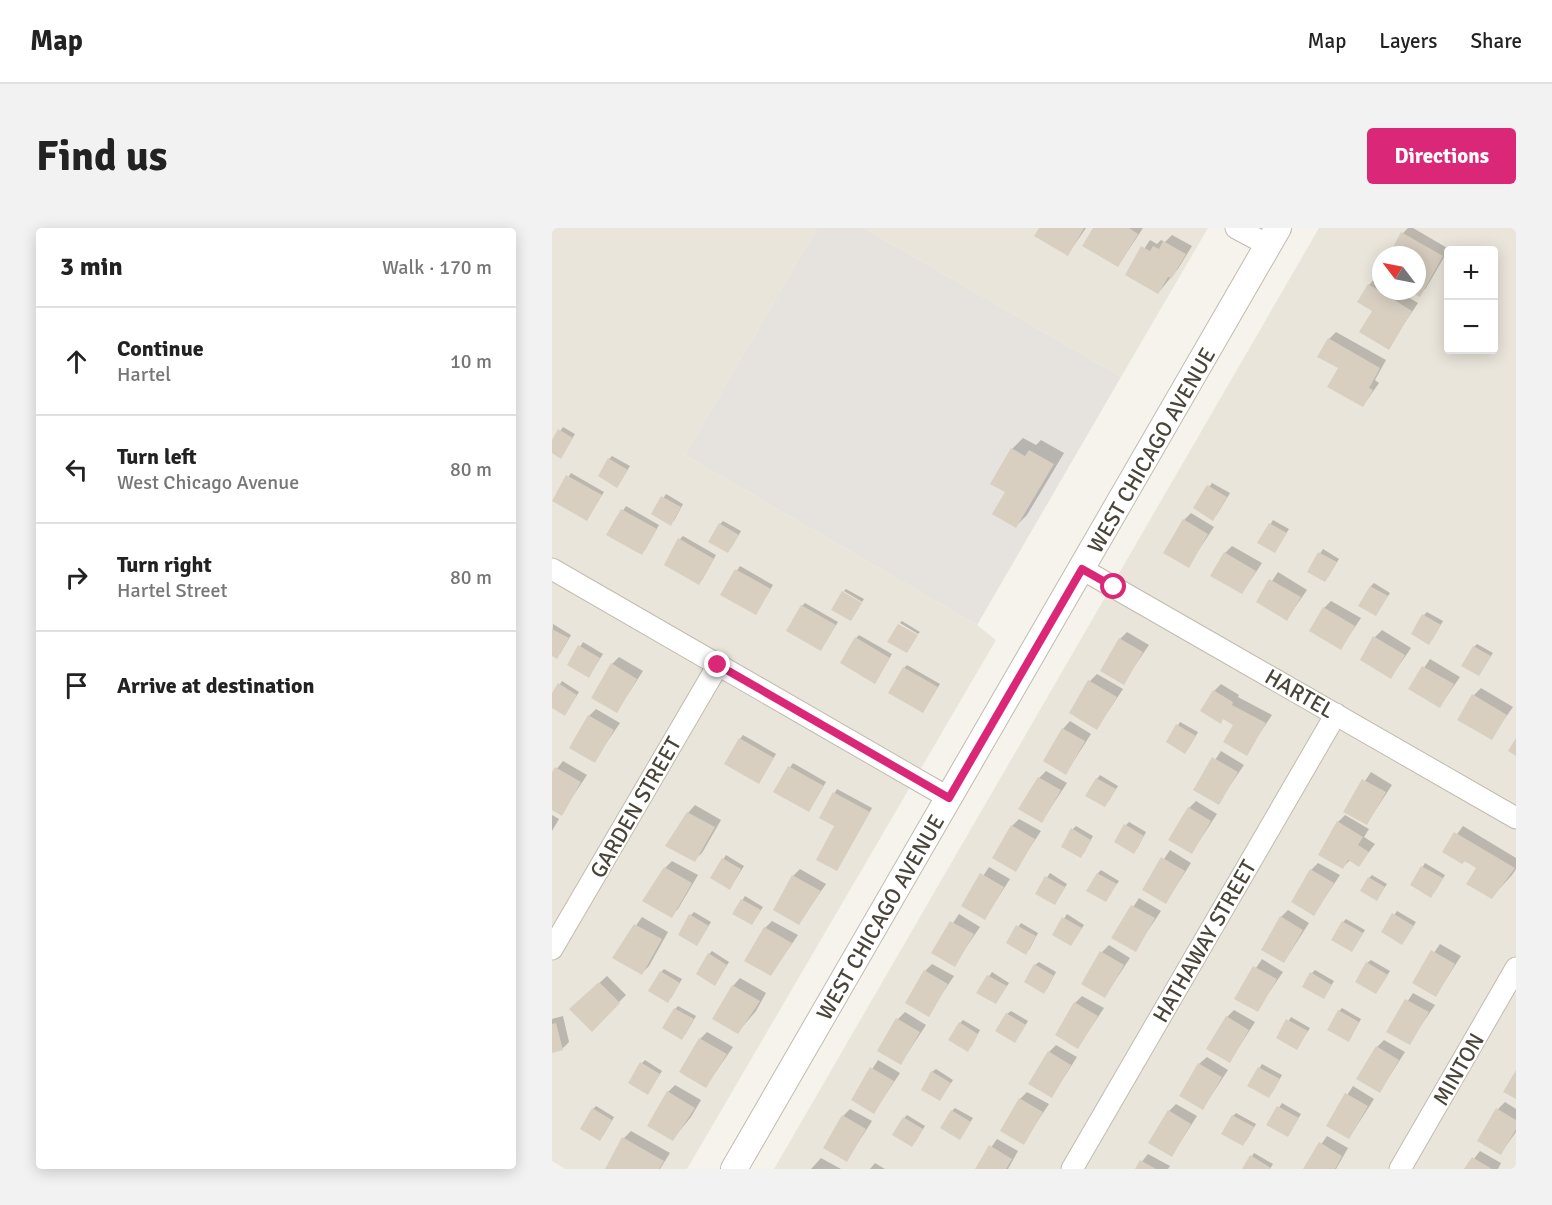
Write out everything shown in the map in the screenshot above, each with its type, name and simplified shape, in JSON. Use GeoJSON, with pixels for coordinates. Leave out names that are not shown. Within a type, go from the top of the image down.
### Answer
{"type":"FeatureCollection","features":[{"type":"Feature","properties":{"kind":"street"},"geometry":{"type":"LineString","coordinates":[[1236,228],[1273,237]]}},
{"type":"Feature","properties":{"kind":"street","name":"WEST CHICAGO AVENUE"},"geometry":{"type":"LineString","coordinates":[[734,1169],[1273,237]]}},
{"type":"Feature","properties":{"kind":"street"},"geometry":{"type":"LineString","coordinates":[[552,569],[949,798]]}},
{"type":"Feature","properties":{"kind":"street","name":"HARTEL"},"geometry":{"type":"LineString","coordinates":[[1082,569],[1516,818]]}},
{"type":"Feature","properties":{"kind":"street","name":"GARDEN STREET"},"geometry":{"type":"LineString","coordinates":[[552,949],[718,665]]}},
{"type":"Feature","properties":{"kind":"street","name":"HATHAWAY STREET"},"geometry":{"type":"LineString","coordinates":[[1072,1169],[1336,714]]}},
{"type":"Feature","properties":{"kind":"street","name":"MINTON"},"geometry":{"type":"LineString","coordinates":[[1400,1169],[1516,968]]}},
{"type":"Feature","properties":{"kind":"shaded area"},"geometry":{"type":"Polygon","coordinates":[[[552,228],[817,228],[685,455],[977,625],[996,640],[687,1169],[565,1169],[552,1161],[552,228]]]}},
{"type":"Feature","properties":{"kind":"shaded area"},"geometry":{"type":"Polygon","coordinates":[[[817,228],[864,228],[1121,377],[977,625],[685,455],[817,228]]]}},
{"type":"Feature","properties":{"kind":"shaded area"},"geometry":{"type":"Polygon","coordinates":[[[864,228],[1208,228],[1121,377],[864,228]]]}},
{"type":"Feature","properties":{"kind":"shaded area"},"geometry":{"type":"Polygon","coordinates":[[[1319,228],[1516,228],[1516,1169],[774,1169],[1319,228]]]}},
{"type":"Feature","properties":{"kind":"building"},"geometry":{"type":"Polygon","coordinates":[[[1039,228],[1084,228],[1068,256],[1034,236],[1039,228]]]}},
{"type":"Feature","properties":{"kind":"building"},"geometry":{"type":"Polygon","coordinates":[[[1093,228],[1129,228],[1138,234],[1118,267],[1082,246],[1093,228]]]}},
{"type":"Feature","properties":{"kind":"building"},"geometry":{"type":"Polygon","coordinates":[[[1401,232],[1426,246],[1394,246],[1401,232]]]}},
{"type":"Feature","properties":{"kind":"building"},"geometry":{"type":"Polygon","coordinates":[[[1163,241],[1186,254],[1172,278],[1168,277],[1158,294],[1125,275],[1141,246],[1150,251],[1153,246],[1159,249],[1163,241]]]}},
{"type":"Feature","properties":{"kind":"building"},"geometry":{"type":"Polygon","coordinates":[[[1426,246],[1443,256],[1426,286],[1426,246]]]}},
{"type":"Feature","properties":{"kind":"building"},"geometry":{"type":"Polygon","coordinates":[[[1368,284],[1372,286],[1372,300],[1394,300],[1412,311],[1389,350],[1359,332],[1372,311],[1357,302],[1368,284]]]}},
{"type":"Feature","properties":{"kind":"building"},"geometry":{"type":"Polygon","coordinates":[[[1328,338],[1380,368],[1369,388],[1373,390],[1363,407],[1327,387],[1338,368],[1317,357],[1328,338]]]}},
{"type":"Feature","properties":{"kind":"building"},"geometry":{"type":"Polygon","coordinates":[[[558,429],[573,438],[561,459],[552,453],[552,440],[558,429]]]}},
{"type":"Feature","properties":{"kind":"building"},"geometry":{"type":"Polygon","coordinates":[[[1011,448],[1025,456],[1029,450],[1054,464],[1016,528],[992,514],[1005,492],[990,484],[1011,448]]]}},
{"type":"Feature","properties":{"kind":"building"},"geometry":{"type":"Polygon","coordinates":[[[608,458],[628,470],[617,488],[598,476],[608,458]]]}},
{"type":"Feature","properties":{"kind":"building"},"geometry":{"type":"Polygon","coordinates":[[[566,475],[602,495],[587,521],[552,501],[566,475]]]}},
{"type":"Feature","properties":{"kind":"building"},"geometry":{"type":"Polygon","coordinates":[[[1207,485],[1227,497],[1213,521],[1193,508],[1207,485]]]}},
{"type":"Feature","properties":{"kind":"building"},"geometry":{"type":"Polygon","coordinates":[[[661,496],[681,507],[671,526],[651,514],[661,496]]]}},
{"type":"Feature","properties":{"kind":"building"},"geometry":{"type":"Polygon","coordinates":[[[621,509],[657,529],[642,555],[606,535],[621,509]]]}},
{"type":"Feature","properties":{"kind":"building"},"geometry":{"type":"Polygon","coordinates":[[[1183,519],[1208,534],[1189,568],[1163,553],[1183,519]]]}},
{"type":"Feature","properties":{"kind":"building"},"geometry":{"type":"Polygon","coordinates":[[[719,523],[739,535],[728,553],[708,542],[719,523]]]}},
{"type":"Feature","properties":{"kind":"building"},"geometry":{"type":"Polygon","coordinates":[[[1269,523],[1287,533],[1275,553],[1257,543],[1269,523]]]}},
{"type":"Feature","properties":{"kind":"building"},"geometry":{"type":"Polygon","coordinates":[[[678,538],[714,559],[699,585],[664,565],[678,538]]]}},
{"type":"Feature","properties":{"kind":"building"},"geometry":{"type":"Polygon","coordinates":[[[1224,552],[1256,571],[1242,594],[1210,576],[1224,552]]]}},
{"type":"Feature","properties":{"kind":"building"},"geometry":{"type":"Polygon","coordinates":[[[1318,552],[1337,562],[1325,582],[1307,572],[1318,552]]]}},
{"type":"Feature","properties":{"kind":"building"},"geometry":{"type":"Polygon","coordinates":[[[735,569],[771,589],[756,615],[720,595],[735,569]]]}},
{"type":"Feature","properties":{"kind":"building"},"geometry":{"type":"Polygon","coordinates":[[[1269,579],[1301,597],[1287,621],[1256,602],[1269,579]]]}},
{"type":"Feature","properties":{"kind":"building"},"geometry":{"type":"Polygon","coordinates":[[[1370,586],[1388,596],[1376,616],[1358,606],[1370,586]]]}},
{"type":"Feature","properties":{"kind":"building"},"geometry":{"type":"Polygon","coordinates":[[[842,591],[862,603],[851,621],[831,610],[842,591]]]}},
{"type":"Feature","properties":{"kind":"building"},"geometry":{"type":"Polygon","coordinates":[[[801,605],[836,625],[821,651],[786,631],[801,605]]]}},
{"type":"Feature","properties":{"kind":"building"},"geometry":{"type":"Polygon","coordinates":[[[1323,607],[1355,626],[1341,650],[1309,631],[1323,607]]]}},
{"type":"Feature","properties":{"kind":"building"},"geometry":{"type":"Polygon","coordinates":[[[1422,614],[1441,625],[1429,645],[1411,634],[1422,614]]]}},
{"type":"Feature","properties":{"kind":"building"},"geometry":{"type":"Polygon","coordinates":[[[898,624],[918,635],[907,653],[887,642],[898,624]]]}},
{"type":"Feature","properties":{"kind":"building"},"geometry":{"type":"Polygon","coordinates":[[[552,629],[569,638],[557,659],[552,656],[552,629]]]}},
{"type":"Feature","properties":{"kind":"building"},"geometry":{"type":"Polygon","coordinates":[[[1373,636],[1405,655],[1391,679],[1360,660],[1373,636]]]}},
{"type":"Feature","properties":{"kind":"building"},"geometry":{"type":"Polygon","coordinates":[[[855,637],[890,658],[875,684],[840,663],[855,637]]]}},
{"type":"Feature","properties":{"kind":"building"},"geometry":{"type":"Polygon","coordinates":[[[1119,638],[1143,652],[1124,685],[1100,671],[1119,638]]]}},
{"type":"Feature","properties":{"kind":"building"},"geometry":{"type":"Polygon","coordinates":[[[578,645],[600,658],[589,678],[567,665],[578,645]]]}},
{"type":"Feature","properties":{"kind":"building"},"geometry":{"type":"Polygon","coordinates":[[[1473,646],[1491,656],[1479,676],[1461,666],[1473,646]]]}},
{"type":"Feature","properties":{"kind":"building"},"geometry":{"type":"Polygon","coordinates":[[[611,663],[637,679],[617,713],[591,698],[611,663]]]}},
{"type":"Feature","properties":{"kind":"building"},"geometry":{"type":"Polygon","coordinates":[[[1422,666],[1454,684],[1440,708],[1408,689],[1422,666]]]}},
{"type":"Feature","properties":{"kind":"building"},"geometry":{"type":"Polygon","coordinates":[[[903,667],[938,687],[923,713],[888,693],[903,667]]]}},
{"type":"Feature","properties":{"kind":"building"},"geometry":{"type":"Polygon","coordinates":[[[1088,680],[1117,697],[1097,730],[1069,713],[1088,680]]]}},
{"type":"Feature","properties":{"kind":"building"},"geometry":{"type":"Polygon","coordinates":[[[558,683],[577,695],[565,716],[552,708],[552,693],[558,683]]]}},
{"type":"Feature","properties":{"kind":"building"},"geometry":{"type":"Polygon","coordinates":[[[1213,690],[1233,702],[1232,705],[1266,723],[1247,756],[1223,742],[1233,725],[1223,719],[1221,724],[1200,711],[1213,690]]]}},
{"type":"Feature","properties":{"kind":"building"},"geometry":{"type":"Polygon","coordinates":[[[1472,694],[1507,715],[1492,740],[1457,720],[1472,694]]]}},
{"type":"Feature","properties":{"kind":"building"},"geometry":{"type":"Polygon","coordinates":[[[588,715],[614,730],[595,763],[569,748],[588,715]]]}},
{"type":"Feature","properties":{"kind":"building"},"geometry":{"type":"Polygon","coordinates":[[[1176,724],[1196,736],[1185,754],[1166,742],[1176,724]]]}},
{"type":"Feature","properties":{"kind":"building"},"geometry":{"type":"Polygon","coordinates":[[[1062,728],[1085,741],[1066,775],[1043,761],[1062,728]]]}},
{"type":"Feature","properties":{"kind":"building"},"geometry":{"type":"Polygon","coordinates":[[[739,738],[774,758],[759,784],[724,764],[739,738]]]}},
{"type":"Feature","properties":{"kind":"building"},"geometry":{"type":"Polygon","coordinates":[[[1516,738],[1516,756],[1508,751],[1516,738]]]}},
{"type":"Feature","properties":{"kind":"building"},"geometry":{"type":"Polygon","coordinates":[[[1212,757],[1238,772],[1219,805],[1193,790],[1212,757]]]}},
{"type":"Feature","properties":{"kind":"building"},"geometry":{"type":"Polygon","coordinates":[[[788,766],[824,786],[809,812],[773,792],[788,766]]]}},
{"type":"Feature","properties":{"kind":"building"},"geometry":{"type":"Polygon","coordinates":[[[555,767],[581,782],[562,816],[552,810],[552,772],[555,767]]]}},
{"type":"Feature","properties":{"kind":"building"},"geometry":{"type":"Polygon","coordinates":[[[1038,777],[1061,790],[1042,823],[1018,809],[1038,777]]]}},
{"type":"Feature","properties":{"kind":"building"},"geometry":{"type":"Polygon","coordinates":[[[1096,778],[1116,789],[1105,807],[1085,796],[1096,778]]]}},
{"type":"Feature","properties":{"kind":"building"},"geometry":{"type":"Polygon","coordinates":[[[1362,779],[1386,792],[1367,825],[1343,812],[1362,779]]]}},
{"type":"Feature","properties":{"kind":"building"},"geometry":{"type":"Polygon","coordinates":[[[833,792],[870,812],[837,871],[816,860],[834,826],[819,818],[833,792]]]}},
{"type":"Feature","properties":{"kind":"building"},"geometry":{"type":"Polygon","coordinates":[[[1188,807],[1211,821],[1192,854],[1168,840],[1188,807]]]}},
{"type":"Feature","properties":{"kind":"building"},"geometry":{"type":"Polygon","coordinates":[[[687,812],[715,827],[695,862],[665,846],[687,812]]]}},
{"type":"Feature","properties":{"kind":"building"},"geometry":{"type":"Polygon","coordinates":[[[1337,821],[1363,837],[1358,845],[1369,852],[1359,867],[1348,860],[1343,869],[1318,855],[1337,821]]]}},
{"type":"Feature","properties":{"kind":"building"},"geometry":{"type":"Polygon","coordinates":[[[1124,824],[1144,836],[1134,854],[1114,842],[1124,824]]]}},
{"type":"Feature","properties":{"kind":"building"},"geometry":{"type":"Polygon","coordinates":[[[1011,825],[1035,839],[1016,872],[992,858],[1011,825]]]}},
{"type":"Feature","properties":{"kind":"building"},"geometry":{"type":"Polygon","coordinates":[[[1071,828],[1091,840],[1081,858],[1061,847],[1071,828]]]}},
{"type":"Feature","properties":{"kind":"building"},"geometry":{"type":"Polygon","coordinates":[[[1454,832],[1515,868],[1492,899],[1466,884],[1476,868],[1465,861],[1462,864],[1442,852],[1454,832]]]}},
{"type":"Feature","properties":{"kind":"building"},"geometry":{"type":"Polygon","coordinates":[[[1161,857],[1185,871],[1166,904],[1142,890],[1161,857]]]}},
{"type":"Feature","properties":{"kind":"building"},"geometry":{"type":"Polygon","coordinates":[[[722,858],[741,869],[730,890],[710,878],[722,858]]]}},
{"type":"Feature","properties":{"kind":"building"},"geometry":{"type":"Polygon","coordinates":[[[1421,866],[1443,878],[1431,898],[1410,885],[1421,866]]]}},
{"type":"Feature","properties":{"kind":"building"},"geometry":{"type":"Polygon","coordinates":[[[664,867],[692,883],[672,918],[642,901],[664,867]]]}},
{"type":"Feature","properties":{"kind":"building"},"geometry":{"type":"Polygon","coordinates":[[[1310,869],[1334,883],[1314,916],[1291,902],[1310,869]]]}},
{"type":"Feature","properties":{"kind":"building"},"geometry":{"type":"Polygon","coordinates":[[[980,873],[1004,887],[985,920],[961,906],[980,873]]]}},
{"type":"Feature","properties":{"kind":"building"},"geometry":{"type":"Polygon","coordinates":[[[1097,873],[1117,884],[1106,902],[1086,891],[1097,873]]]}},
{"type":"Feature","properties":{"kind":"building"},"geometry":{"type":"Polygon","coordinates":[[[792,875],[821,891],[799,925],[773,910],[792,875]]]}},
{"type":"Feature","properties":{"kind":"building"},"geometry":{"type":"Polygon","coordinates":[[[1045,876],[1065,887],[1055,905],[1035,894],[1045,876]]]}},
{"type":"Feature","properties":{"kind":"building"},"geometry":{"type":"Polygon","coordinates":[[[1368,877],[1385,887],[1377,901],[1360,891],[1368,877]]]}},
{"type":"Feature","properties":{"kind":"building"},"geometry":{"type":"Polygon","coordinates":[[[741,899],[761,910],[752,925],[732,914],[741,899]]]}},
{"type":"Feature","properties":{"kind":"building"},"geometry":{"type":"Polygon","coordinates":[[[1131,905],[1155,918],[1136,952],[1111,938],[1131,905]]]}},
{"type":"Feature","properties":{"kind":"building"},"geometry":{"type":"Polygon","coordinates":[[[1392,913],[1414,926],[1402,945],[1381,932],[1392,913]]]}},
{"type":"Feature","properties":{"kind":"building"},"geometry":{"type":"Polygon","coordinates":[[[689,914],[709,926],[697,946],[678,935],[689,914]]]}},
{"type":"Feature","properties":{"kind":"building"},"geometry":{"type":"Polygon","coordinates":[[[1280,916],[1303,930],[1284,963],[1261,950],[1280,916]]]}},
{"type":"Feature","properties":{"kind":"building"},"geometry":{"type":"Polygon","coordinates":[[[1062,917],[1082,928],[1071,946],[1052,935],[1062,917]]]}},
{"type":"Feature","properties":{"kind":"building"},"geometry":{"type":"Polygon","coordinates":[[[950,921],[974,934],[955,967],[931,953],[950,921]]]}},
{"type":"Feature","properties":{"kind":"building"},"geometry":{"type":"Polygon","coordinates":[[[1342,921],[1363,933],[1352,952],[1331,940],[1342,921]]]}},
{"type":"Feature","properties":{"kind":"building"},"geometry":{"type":"Polygon","coordinates":[[[634,924],[662,939],[642,975],[612,958],[634,924]]]}},
{"type":"Feature","properties":{"kind":"building"},"geometry":{"type":"Polygon","coordinates":[[[1016,925],[1036,936],[1026,955],[1006,943],[1016,925]]]}},
{"type":"Feature","properties":{"kind":"building"},"geometry":{"type":"Polygon","coordinates":[[[764,927],[792,943],[771,976],[744,961],[764,927]]]}},
{"type":"Feature","properties":{"kind":"building"},"geometry":{"type":"Polygon","coordinates":[[[1431,950],[1455,964],[1436,997],[1412,983],[1431,950]]]}},
{"type":"Feature","properties":{"kind":"building"},"geometry":{"type":"Polygon","coordinates":[[[1100,951],[1124,965],[1105,998],[1081,984],[1100,951]]]}},
{"type":"Feature","properties":{"kind":"building"},"geometry":{"type":"Polygon","coordinates":[[[708,953],[727,965],[715,986],[696,974],[708,953]]]}},
{"type":"Feature","properties":{"kind":"building"},"geometry":{"type":"Polygon","coordinates":[[[1366,962],[1388,975],[1376,994],[1355,982],[1366,962]]]}},
{"type":"Feature","properties":{"kind":"building"},"geometry":{"type":"Polygon","coordinates":[[[1034,964],[1054,976],[1044,994],[1024,982],[1034,964]]]}},
{"type":"Feature","properties":{"kind":"building"},"geometry":{"type":"Polygon","coordinates":[[[1253,966],[1277,979],[1258,1012],[1234,999],[1253,966]]]}},
{"type":"Feature","properties":{"kind":"building"},"geometry":{"type":"Polygon","coordinates":[[[924,970],[948,984],[929,1017],[905,1003],[924,970]]]}},
{"type":"Feature","properties":{"kind":"building"},"geometry":{"type":"Polygon","coordinates":[[[660,971],[680,983],[668,1003],[648,991],[660,971]]]}},
{"type":"Feature","properties":{"kind":"building"},"geometry":{"type":"Polygon","coordinates":[[[1310,972],[1332,985],[1324,999],[1302,987],[1310,972]]]}},
{"type":"Feature","properties":{"kind":"building"},"geometry":{"type":"Polygon","coordinates":[[[987,975],[1007,986],[996,1004],[976,993],[987,975]]]}},
{"type":"Feature","properties":{"kind":"building"},"geometry":{"type":"Polygon","coordinates":[[[599,982],[620,1003],[592,1032],[569,1009],[599,982]]]}},
{"type":"Feature","properties":{"kind":"building"},"geometry":{"type":"Polygon","coordinates":[[[732,985],[760,1001],[738,1034],[712,1019],[732,985]]]}},
{"type":"Feature","properties":{"kind":"building"},"geometry":{"type":"Polygon","coordinates":[[[1405,999],[1429,1012],[1410,1045],[1386,1032],[1405,999]]]}},
{"type":"Feature","properties":{"kind":"building"},"geometry":{"type":"Polygon","coordinates":[[[1074,1002],[1098,1016],[1078,1049],[1055,1035],[1074,1002]]]}},
{"type":"Feature","properties":{"kind":"building"},"geometry":{"type":"Polygon","coordinates":[[[674,1008],[694,1019],[682,1040],[662,1028],[674,1008]]]}},
{"type":"Feature","properties":{"kind":"building"},"geometry":{"type":"Polygon","coordinates":[[[1338,1010],[1359,1022],[1349,1042],[1327,1030],[1338,1010]]]}},
{"type":"Feature","properties":{"kind":"building"},"geometry":{"type":"Polygon","coordinates":[[[1006,1013],[1026,1025],[1015,1043],[995,1031],[1006,1013]]]}},
{"type":"Feature","properties":{"kind":"building"},"geometry":{"type":"Polygon","coordinates":[[[1226,1016],[1249,1030],[1230,1063],[1206,1049],[1226,1016]]]}},
{"type":"Feature","properties":{"kind":"building"},"geometry":{"type":"Polygon","coordinates":[[[896,1018],[920,1032],[901,1065],[877,1051],[896,1018]]]}},
{"type":"Feature","properties":{"kind":"building"},"geometry":{"type":"Polygon","coordinates":[[[1286,1019],[1308,1031],[1297,1050],[1276,1038],[1286,1019]]]}},
{"type":"Feature","properties":{"kind":"building"},"geometry":{"type":"Polygon","coordinates":[[[959,1022],[978,1034],[968,1052],[948,1040],[959,1022]]]}},
{"type":"Feature","properties":{"kind":"building"},"geometry":{"type":"Polygon","coordinates":[[[556,1023],[563,1050],[552,1053],[552,1024],[556,1023]]]}},
{"type":"Feature","properties":{"kind":"building"},"geometry":{"type":"Polygon","coordinates":[[[699,1038],[727,1054],[706,1088],[679,1072],[699,1038]]]}},
{"type":"Feature","properties":{"kind":"building"},"geometry":{"type":"Polygon","coordinates":[[[1376,1046],[1399,1060],[1380,1093],[1356,1079],[1376,1046]]]}},
{"type":"Feature","properties":{"kind":"building"},"geometry":{"type":"Polygon","coordinates":[[[1048,1051],[1071,1065],[1052,1098],[1028,1084],[1048,1051]]]}},
{"type":"Feature","properties":{"kind":"building"},"geometry":{"type":"Polygon","coordinates":[[[640,1062],[660,1074],[648,1095],[628,1083],[640,1062]]]}},
{"type":"Feature","properties":{"kind":"building"},"geometry":{"type":"Polygon","coordinates":[[[1198,1063],[1222,1077],[1203,1110],[1179,1096],[1198,1063]]]}},
{"type":"Feature","properties":{"kind":"building"},"geometry":{"type":"Polygon","coordinates":[[[870,1067],[894,1081],[874,1114],[851,1100],[870,1067]]]}},
{"type":"Feature","properties":{"kind":"building"},"geometry":{"type":"Polygon","coordinates":[[[1258,1067],[1280,1079],[1269,1098],[1247,1086],[1258,1067]]]}},
{"type":"Feature","properties":{"kind":"building"},"geometry":{"type":"Polygon","coordinates":[[[1516,1070],[1516,1099],[1503,1092],[1516,1070]]]}},
{"type":"Feature","properties":{"kind":"building"},"geometry":{"type":"Polygon","coordinates":[[[931,1071],[951,1083],[940,1101],[921,1090],[931,1071]]]}},
{"type":"Feature","properties":{"kind":"building"},"geometry":{"type":"Polygon","coordinates":[[[667,1091],[695,1108],[673,1141],[647,1126],[667,1091]]]}},
{"type":"Feature","properties":{"kind":"building"},"geometry":{"type":"Polygon","coordinates":[[[1345,1093],[1368,1106],[1349,1139],[1326,1126],[1345,1093]]]}},
{"type":"Feature","properties":{"kind":"building"},"geometry":{"type":"Polygon","coordinates":[[[1019,1098],[1043,1112],[1024,1145],[1000,1131],[1019,1098]]]}},
{"type":"Feature","properties":{"kind":"building"},"geometry":{"type":"Polygon","coordinates":[[[1277,1106],[1299,1118],[1288,1137],[1266,1125],[1277,1106]]]}},
{"type":"Feature","properties":{"kind":"building"},"geometry":{"type":"Polygon","coordinates":[[[592,1108],[612,1120],[600,1141],[580,1129],[592,1108]]]}},
{"type":"Feature","properties":{"kind":"building"},"geometry":{"type":"Polygon","coordinates":[[[1496,1108],[1516,1120],[1516,1129],[1501,1155],[1477,1141],[1496,1108]]]}},
{"type":"Feature","properties":{"kind":"building"},"geometry":{"type":"Polygon","coordinates":[[[951,1110],[971,1122],[960,1140],[940,1128],[951,1110]]]}},
{"type":"Feature","properties":{"kind":"building"},"geometry":{"type":"Polygon","coordinates":[[[1168,1110],[1191,1124],[1172,1157],[1148,1143],[1168,1110]]]}},
{"type":"Feature","properties":{"kind":"building"},"geometry":{"type":"Polygon","coordinates":[[[842,1115],[866,1129],[847,1162],[823,1148],[842,1115]]]}},
{"type":"Feature","properties":{"kind":"building"},"geometry":{"type":"Polygon","coordinates":[[[1232,1115],[1254,1127],[1243,1146],[1221,1134],[1232,1115]]]}},
{"type":"Feature","properties":{"kind":"building"},"geometry":{"type":"Polygon","coordinates":[[[903,1117],[923,1129],[912,1147],[892,1135],[903,1117]]]}},
{"type":"Feature","properties":{"kind":"building"},"geometry":{"type":"Polygon","coordinates":[[[622,1137],[664,1161],[659,1169],[605,1169],[622,1137]]]}},
{"type":"Feature","properties":{"kind":"building"},"geometry":{"type":"Polygon","coordinates":[[[1319,1142],[1342,1156],[1335,1169],[1303,1169],[1319,1142]]]}},
{"type":"Feature","properties":{"kind":"building"},"geometry":{"type":"Polygon","coordinates":[[[989,1145],[1012,1159],[1006,1169],[975,1169],[989,1145]]]}},
{"type":"Feature","properties":{"kind":"building"},"geometry":{"type":"Polygon","coordinates":[[[1250,1155],[1271,1168],[1242,1169],[1250,1155]]]}},
{"type":"Feature","properties":{"kind":"building"},"geometry":{"type":"Polygon","coordinates":[[[1472,1157],[1492,1169],[1464,1169],[1472,1157]]]}},
{"type":"Feature","properties":{"kind":"building"},"geometry":{"type":"Polygon","coordinates":[[[1140,1160],[1156,1169],[1135,1169],[1140,1160]]]}},
{"type":"Feature","properties":{"kind":"route"},"geometry":{"type":"LineString","coordinates":[[718,665],[949,798],[1082,569],[1114,587]]}}]}
